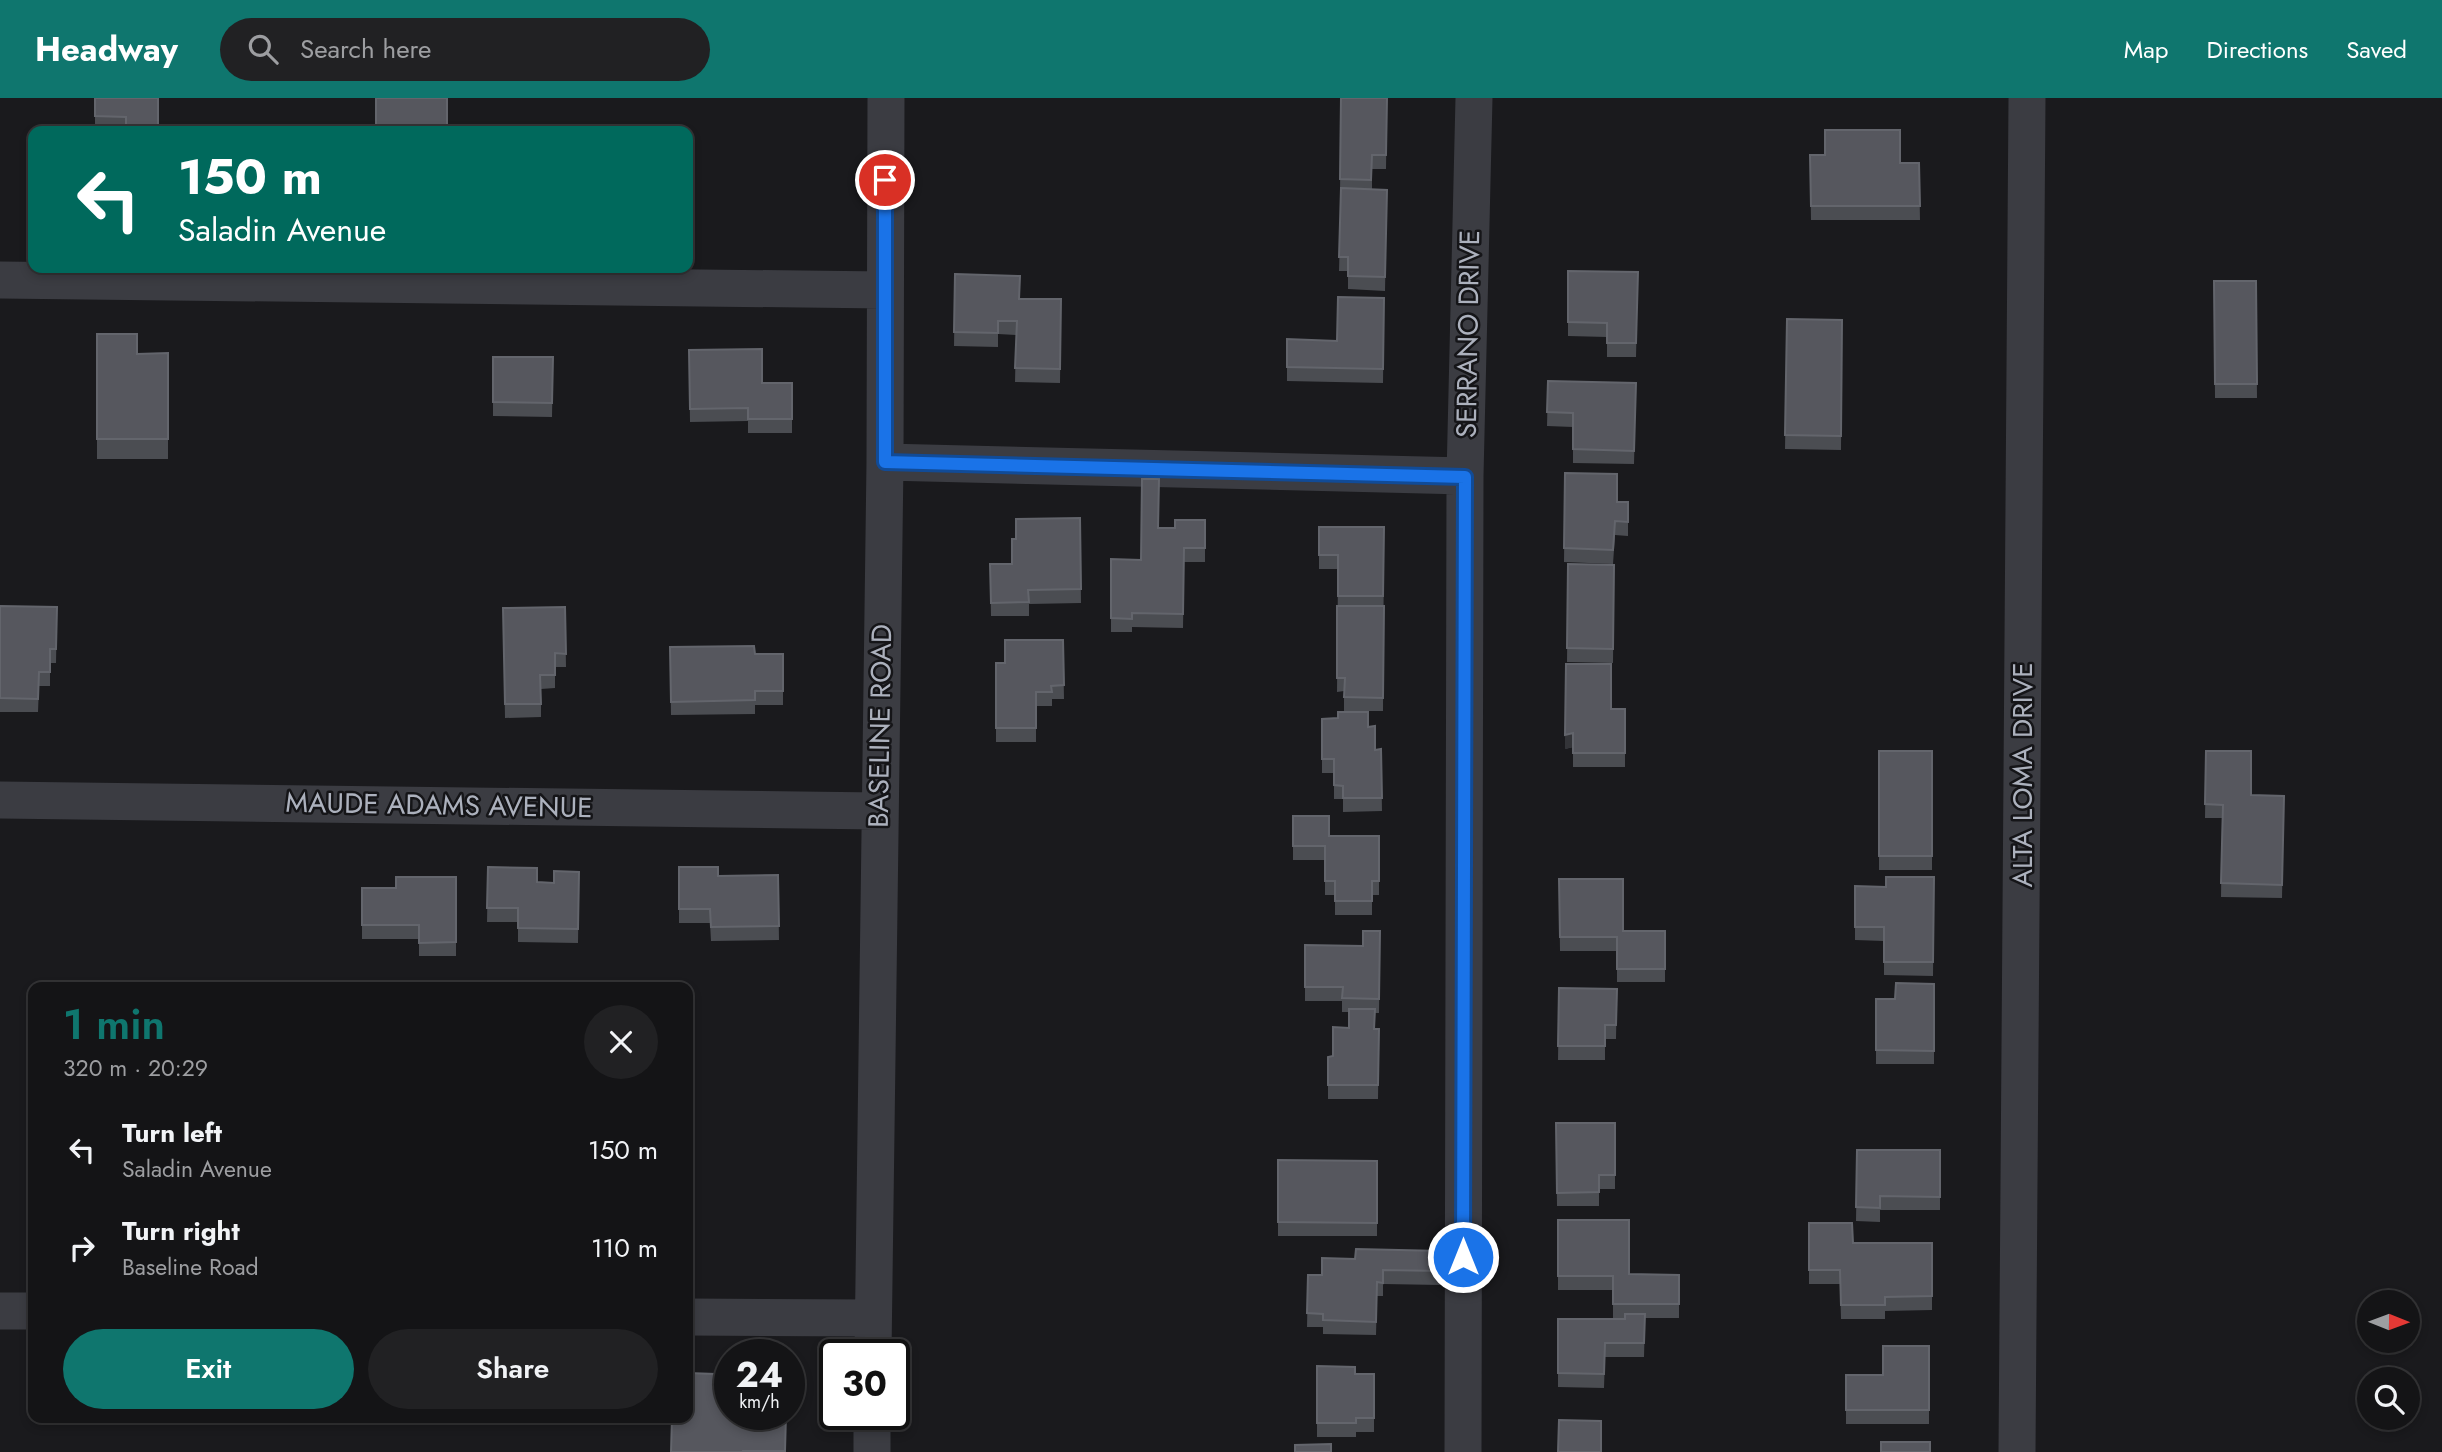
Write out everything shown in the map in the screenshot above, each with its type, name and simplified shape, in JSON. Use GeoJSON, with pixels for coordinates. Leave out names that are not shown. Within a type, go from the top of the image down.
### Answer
{"type":"FeatureCollection","features":[{"type":"Feature","properties":{"kind":"street","name":"BASELINE ROAD"},"geometry":{"type":"LineString","coordinates":[[873,1339],[878,811],[885,462],[886,98]]}},
{"type":"Feature","properties":{"kind":"street","name":"SERRANO DRIVE"},"geometry":{"type":"LineString","coordinates":[[1463,1452],[1465,477],[1474,98]]}},
{"type":"Feature","properties":{"kind":"street","name":"ALTA LOMA DRIVE"},"geometry":{"type":"LineString","coordinates":[[2017,1452],[2027,98]]}},
{"type":"Feature","properties":{"kind":"street"},"geometry":{"type":"LineString","coordinates":[[0,280],[885,290]]}},
{"type":"Feature","properties":{"kind":"street"},"geometry":{"type":"LineString","coordinates":[[885,462],[1465,477]]}},
{"type":"Feature","properties":{"kind":"street","name":"MAUDE ADAMS AVENUE"},"geometry":{"type":"LineString","coordinates":[[0,800],[878,811]]}},
{"type":"Feature","properties":{"kind":"street"},"geometry":{"type":"LineString","coordinates":[[0,1311],[28,1311]]}},
{"type":"Feature","properties":{"kind":"street"},"geometry":{"type":"LineString","coordinates":[[693,1317],[873,1318]]}},
{"type":"Feature","properties":{"kind":"street"},"geometry":{"type":"LineString","coordinates":[[872,1430],[872,1452]]}},
{"type":"Feature","properties":{"kind":"building"},"geometry":{"type":"Polygon","coordinates":[[[95,98],[158,98],[158,126],[126,126],[126,117],[95,116],[95,98]]]}},
{"type":"Feature","properties":{"kind":"building"},"geometry":{"type":"Polygon","coordinates":[[[376,98],[447,98],[447,126],[376,126],[376,98]]]}},
{"type":"Feature","properties":{"kind":"building"},"geometry":{"type":"Polygon","coordinates":[[[1341,98],[1387,98],[1386,155],[1372,155],[1371,180],[1340,179],[1341,98]]]}},
{"type":"Feature","properties":{"kind":"building"},"geometry":{"type":"Polygon","coordinates":[[[1825,130],[1900,130],[1900,163],[1919,163],[1920,206],[1811,206],[1810,155],[1825,155],[1825,130]]]}},
{"type":"Feature","properties":{"kind":"building"},"geometry":{"type":"Polygon","coordinates":[[[1341,188],[1387,190],[1385,277],[1348,276],[1348,257],[1339,257],[1341,188]]]}},
{"type":"Feature","properties":{"kind":"building"},"geometry":{"type":"Polygon","coordinates":[[[1568,271],[1638,272],[1636,343],[1607,343],[1607,323],[1568,322],[1568,271]]]}},
{"type":"Feature","properties":{"kind":"building"},"geometry":{"type":"Polygon","coordinates":[[[955,274],[1020,276],[1019,299],[1061,299],[1060,369],[1015,368],[1017,321],[998,321],[998,333],[954,332],[955,274]]]}},
{"type":"Feature","properties":{"kind":"building"},"geometry":{"type":"Polygon","coordinates":[[[2214,281],[2256,281],[2257,384],[2215,384],[2214,281]]]}},
{"type":"Feature","properties":{"kind":"building"},"geometry":{"type":"Polygon","coordinates":[[[1338,297],[1384,298],[1383,369],[1287,367],[1287,339],[1337,341],[1338,297]]]}},
{"type":"Feature","properties":{"kind":"building"},"geometry":{"type":"Polygon","coordinates":[[[1787,319],[1842,320],[1841,436],[1785,435],[1787,319]]]}},
{"type":"Feature","properties":{"kind":"building"},"geometry":{"type":"Polygon","coordinates":[[[97,334],[137,334],[137,354],[168,353],[168,439],[97,439],[97,334]]]}},
{"type":"Feature","properties":{"kind":"building"},"geometry":{"type":"Polygon","coordinates":[[[762,349],[762,383],[792,383],[792,419],[748,419],[748,408],[690,409],[689,350],[762,349]]]}},
{"type":"Feature","properties":{"kind":"building"},"geometry":{"type":"Polygon","coordinates":[[[493,357],[553,357],[552,403],[493,402],[493,357]]]}},
{"type":"Feature","properties":{"kind":"building"},"geometry":{"type":"Polygon","coordinates":[[[1548,381],[1636,383],[1634,451],[1573,449],[1573,413],[1547,412],[1548,381]]]}},
{"type":"Feature","properties":{"kind":"building"},"geometry":{"type":"Polygon","coordinates":[[[1565,473],[1617,474],[1617,502],[1628,502],[1628,522],[1615,521],[1613,550],[1564,548],[1565,473]]]}},
{"type":"Feature","properties":{"kind":"building"},"geometry":{"type":"Polygon","coordinates":[[[1142,479],[1159,479],[1158,528],[1175,528],[1175,520],[1205,520],[1205,548],[1184,548],[1183,614],[1132,613],[1132,619],[1111,618],[1111,559],[1141,560],[1142,479]]]}},
{"type":"Feature","properties":{"kind":"building"},"geometry":{"type":"Polygon","coordinates":[[[1080,518],[1081,589],[1028,590],[1029,602],[991,603],[990,564],[1012,564],[1012,539],[1016,539],[1016,519],[1080,518]]]}},
{"type":"Feature","properties":{"kind":"building"},"geometry":{"type":"Polygon","coordinates":[[[1319,527],[1384,527],[1383,596],[1338,596],[1338,555],[1319,555],[1319,527]]]}},
{"type":"Feature","properties":{"kind":"building"},"geometry":{"type":"Polygon","coordinates":[[[1568,564],[1614,565],[1613,649],[1567,648],[1568,564]]]}},
{"type":"Feature","properties":{"kind":"building"},"geometry":{"type":"Polygon","coordinates":[[[0,606],[57,607],[56,649],[50,649],[50,672],[39,672],[38,699],[0,698],[0,606]]]}},
{"type":"Feature","properties":{"kind":"building"},"geometry":{"type":"Polygon","coordinates":[[[1337,606],[1384,606],[1383,698],[1344,697],[1345,678],[1337,678],[1337,606]]]}},
{"type":"Feature","properties":{"kind":"building"},"geometry":{"type":"Polygon","coordinates":[[[565,607],[566,654],[555,653],[555,675],[540,675],[541,704],[505,704],[503,608],[565,607]]]}},
{"type":"Feature","properties":{"kind":"building"},"geometry":{"type":"Polygon","coordinates":[[[1005,640],[1063,640],[1064,685],[1051,686],[1052,692],[1036,692],[1036,728],[996,728],[996,663],[1005,663],[1005,640]]]}},
{"type":"Feature","properties":{"kind":"building"},"geometry":{"type":"Polygon","coordinates":[[[754,646],[755,654],[783,654],[783,691],[755,691],[755,700],[671,702],[670,647],[754,646]]]}},
{"type":"Feature","properties":{"kind":"building"},"geometry":{"type":"Polygon","coordinates":[[[1566,664],[1611,664],[1611,709],[1625,709],[1625,753],[1573,753],[1573,733],[1565,735],[1566,664]]]}},
{"type":"Feature","properties":{"kind":"building"},"geometry":{"type":"Polygon","coordinates":[[[1338,712],[1368,712],[1368,727],[1375,726],[1375,750],[1381,749],[1382,798],[1343,798],[1343,786],[1334,785],[1334,759],[1322,759],[1322,719],[1338,718],[1338,712]]]}},
{"type":"Feature","properties":{"kind":"building"},"geometry":{"type":"Polygon","coordinates":[[[1879,751],[1932,751],[1932,856],[1879,856],[1879,751]]]}},
{"type":"Feature","properties":{"kind":"building"},"geometry":{"type":"Polygon","coordinates":[[[2206,751],[2251,751],[2251,795],[2284,796],[2282,885],[2221,883],[2223,805],[2205,804],[2206,751]]]}},
{"type":"Feature","properties":{"kind":"building"},"geometry":{"type":"Polygon","coordinates":[[[1293,816],[1329,816],[1329,836],[1379,836],[1379,881],[1372,881],[1372,901],[1335,901],[1335,881],[1325,881],[1325,846],[1293,846],[1293,816]]]}},
{"type":"Feature","properties":{"kind":"building"},"geometry":{"type":"Polygon","coordinates":[[[488,867],[537,868],[537,882],[554,883],[554,871],[579,872],[578,929],[518,928],[518,908],[487,908],[488,867]]]}},
{"type":"Feature","properties":{"kind":"building"},"geometry":{"type":"Polygon","coordinates":[[[679,867],[718,867],[718,876],[778,875],[779,926],[711,927],[710,909],[679,909],[679,867]]]}},
{"type":"Feature","properties":{"kind":"building"},"geometry":{"type":"Polygon","coordinates":[[[396,877],[456,877],[456,942],[419,943],[419,925],[362,925],[362,888],[396,888],[396,877]]]}},
{"type":"Feature","properties":{"kind":"building"},"geometry":{"type":"Polygon","coordinates":[[[1886,877],[1934,877],[1933,962],[1884,962],[1884,927],[1855,927],[1855,886],[1886,887],[1886,877]]]}},
{"type":"Feature","properties":{"kind":"building"},"geometry":{"type":"Polygon","coordinates":[[[1559,879],[1623,879],[1623,931],[1665,931],[1665,969],[1617,969],[1617,937],[1560,937],[1559,879]]]}},
{"type":"Feature","properties":{"kind":"building"},"geometry":{"type":"Polygon","coordinates":[[[1363,931],[1380,931],[1379,999],[1342,998],[1343,987],[1305,987],[1305,945],[1363,946],[1363,931]]]}},
{"type":"Feature","properties":{"kind":"building"},"geometry":{"type":"Polygon","coordinates":[[[1896,983],[1934,984],[1934,1051],[1876,1050],[1876,999],[1895,999],[1896,983]]]}},
{"type":"Feature","properties":{"kind":"building"},"geometry":{"type":"Polygon","coordinates":[[[1559,988],[1617,989],[1616,1025],[1605,1025],[1605,1046],[1558,1046],[1559,988]]]}},
{"type":"Feature","properties":{"kind":"building"},"geometry":{"type":"Polygon","coordinates":[[[1349,1009],[1375,1009],[1374,1029],[1379,1029],[1378,1085],[1328,1085],[1328,1057],[1333,1056],[1333,1027],[1349,1028],[1349,1009]]]}},
{"type":"Feature","properties":{"kind":"building"},"geometry":{"type":"Polygon","coordinates":[[[1556,1123],[1615,1123],[1615,1175],[1599,1175],[1599,1192],[1557,1193],[1556,1123]]]}},
{"type":"Feature","properties":{"kind":"building"},"geometry":{"type":"Polygon","coordinates":[[[1857,1150],[1940,1150],[1940,1197],[1880,1196],[1880,1208],[1856,1207],[1857,1150]]]}},
{"type":"Feature","properties":{"kind":"building"},"geometry":{"type":"Polygon","coordinates":[[[1278,1160],[1377,1161],[1377,1223],[1278,1222],[1278,1160]]]}},
{"type":"Feature","properties":{"kind":"building"},"geometry":{"type":"Polygon","coordinates":[[[1558,1220],[1629,1220],[1629,1274],[1679,1275],[1679,1304],[1613,1304],[1613,1276],[1558,1276],[1558,1220]]]}},
{"type":"Feature","properties":{"kind":"building"},"geometry":{"type":"Polygon","coordinates":[[[1809,1223],[1852,1223],[1853,1243],[1932,1243],[1932,1296],[1885,1297],[1885,1305],[1841,1305],[1840,1270],[1809,1270],[1809,1223]]]}},
{"type":"Feature","properties":{"kind":"building"},"geometry":{"type":"Polygon","coordinates":[[[1356,1249],[1441,1251],[1441,1271],[1383,1270],[1383,1283],[1377,1282],[1376,1322],[1323,1320],[1323,1314],[1307,1313],[1308,1275],[1322,1275],[1322,1258],[1355,1259],[1356,1249]]]}},
{"type":"Feature","properties":{"kind":"building"},"geometry":{"type":"Polygon","coordinates":[[[1625,1314],[1645,1314],[1644,1343],[1605,1343],[1604,1374],[1558,1373],[1558,1319],[1625,1319],[1625,1314]]]}},
{"type":"Feature","properties":{"kind":"building"},"geometry":{"type":"Polygon","coordinates":[[[1883,1346],[1929,1346],[1929,1410],[1846,1410],[1846,1375],[1883,1375],[1883,1346]]]}},
{"type":"Feature","properties":{"kind":"building"},"geometry":{"type":"Polygon","coordinates":[[[1317,1366],[1355,1367],[1355,1374],[1374,1374],[1374,1418],[1356,1418],[1356,1423],[1317,1423],[1317,1366]]]}},
{"type":"Feature","properties":{"kind":"building"},"geometry":{"type":"Polygon","coordinates":[[[693,1373],[714,1374],[714,1430],[786,1430],[785,1451],[671,1452],[672,1423],[693,1423],[693,1373]]]}},
{"type":"Feature","properties":{"kind":"building"},"geometry":{"type":"Polygon","coordinates":[[[1559,1420],[1601,1421],[1601,1452],[1558,1452],[1559,1420]]]}},
{"type":"Feature","properties":{"kind":"building"},"geometry":{"type":"Polygon","coordinates":[[[1881,1442],[1930,1442],[1930,1452],[1881,1452],[1881,1442]]]}},
{"type":"Feature","properties":{"kind":"building"},"geometry":{"type":"Polygon","coordinates":[[[1331,1444],[1331,1452],[1295,1452],[1295,1445],[1331,1444]]]}},
{"type":"Feature","properties":{"kind":"route"},"geometry":{"type":"LineString","coordinates":[[885,180],[885,462],[1465,477],[1463,1257]]}}]}
